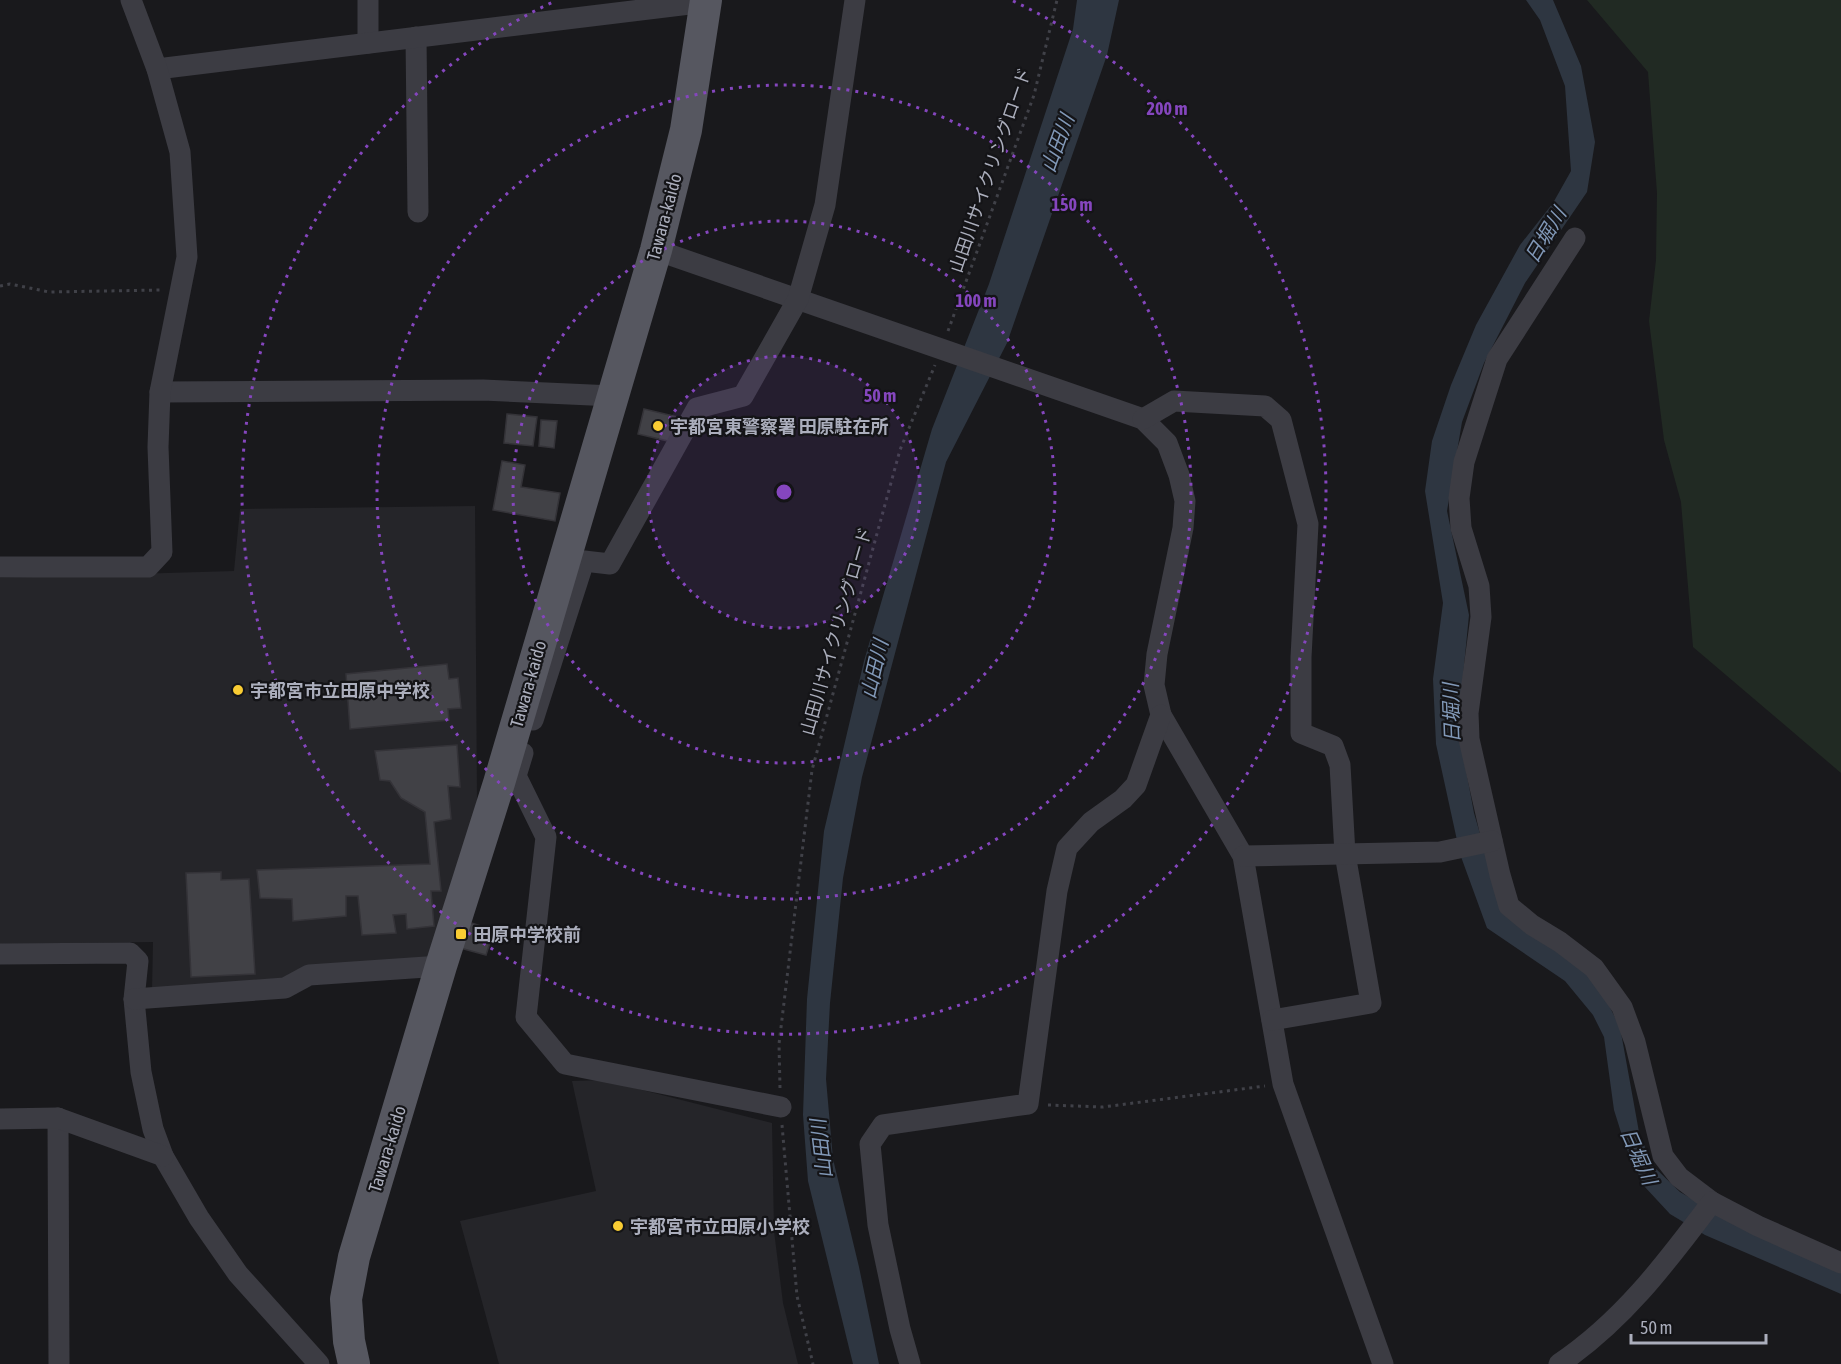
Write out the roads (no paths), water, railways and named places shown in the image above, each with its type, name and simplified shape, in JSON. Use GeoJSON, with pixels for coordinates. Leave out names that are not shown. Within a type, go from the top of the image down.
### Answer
{"type":"FeatureCollection","features":[{"type":"Feature","properties":{"kind":"main road","name":"Tawara-kaido"},"geometry":{"type":"LineString","coordinates":[[354,1364],[349,1341],[346,1299],[354,1257],[441,966],[499,783],[657,250],[686,130],[706,1]]}},
{"type":"Feature","properties":{"kind":"street"},"geometry":{"type":"LineString","coordinates":[[0,567],[148,567],[162,552],[158,447],[160,392],[187,256],[180,152],[158,69],[131,0]]}},
{"type":"Feature","properties":{"kind":"street"},"geometry":{"type":"LineString","coordinates":[[368,0],[368,43]]}},
{"type":"Feature","properties":{"kind":"street"},"geometry":{"type":"LineString","coordinates":[[781,1107],[565,1064],[526,1017],[546,837],[516,776],[584,561],[610,564],[697,408],[743,396],[798,299],[825,205],[855,0]]}},
{"type":"Feature","properties":{"kind":"street"},"geometry":{"type":"LineString","coordinates":[[158,69],[706,1]]}},
{"type":"Feature","properties":{"kind":"street"},"geometry":{"type":"LineString","coordinates":[[416,37],[418,212]]}},
{"type":"Feature","properties":{"kind":"street"},"geometry":{"type":"LineString","coordinates":[[1575,238],[1497,359],[1464,462],[1459,498],[1461,528],[1479,586],[1481,617],[1468,713],[1469,739],[1492,841],[1509,906],[1594,968],[1622,1007],[1635,1042],[1663,1156],[1679,1177],[1712,1202],[1758,1226],[1841,1263]]}},
{"type":"Feature","properties":{"kind":"street"},"geometry":{"type":"LineString","coordinates":[[657,250],[941,350],[1022,375],[1143,419],[1167,443],[1179,475],[1185,501],[1183,528],[1156,654],[1154,685],[1161,715],[1243,856],[1283,1084],[1383,1364]]}},
{"type":"Feature","properties":{"kind":"street"},"geometry":{"type":"LineString","coordinates":[[160,392],[483,390],[613,396]]}},
{"type":"Feature","properties":{"kind":"street"},"geometry":{"type":"LineString","coordinates":[[1143,419],[1174,400],[1265,406],[1281,420],[1308,524],[1301,657],[1301,733],[1334,746],[1340,765],[1345,854],[1371,1003],[1272,1020]]}},
{"type":"Feature","properties":{"kind":"street"},"geometry":{"type":"LineString","coordinates":[[910,1364],[900,1329],[878,1225],[870,1144],[883,1125],[1028,1104],[1057,891],[1068,848],[1091,822],[1123,799],[1136,785],[1161,715]]}},
{"type":"Feature","properties":{"kind":"street"},"geometry":{"type":"LineString","coordinates":[[1243,856],[1440,852],[1492,841]]}},
{"type":"Feature","properties":{"kind":"street"},"geometry":{"type":"LineString","coordinates":[[0,954],[130,953],[138,961],[134,999],[141,1072],[153,1128],[163,1156],[200,1218],[238,1274],[319,1364]]}},
{"type":"Feature","properties":{"kind":"street"},"geometry":{"type":"LineString","coordinates":[[134,999],[285,988],[309,975],[441,966]]}},
{"type":"Feature","properties":{"kind":"street"},"geometry":{"type":"LineString","coordinates":[[0,1119],[58,1118],[163,1156]]}},
{"type":"Feature","properties":{"kind":"street"},"geometry":{"type":"LineString","coordinates":[[58,1118],[59,1364]]}},
{"type":"Feature","properties":{"kind":"street"},"geometry":{"type":"LineString","coordinates":[[1559,1364],[1611,1323],[1652,1281],[1712,1202]]}},
{"type":"Feature","properties":{"kind":"water","name":"山田川"},"geometry":{"type":"Polygon","coordinates":[[[1077,0],[1119,0],[1107,55],[1007,343],[946,462],[862,777],[843,878],[830,1003],[826,1079],[833,1159],[879,1364],[853,1364],[808,1181],[803,1115],[807,999],[824,831],[864,661],[932,429],[989,284],[1073,29],[1077,0]]]}},
{"type":"Feature","properties":{"kind":"water","name":"日堀川"},"geometry":{"type":"Polygon","coordinates":[[[1526,0],[1553,0],[1581,66],[1595,142],[1587,192],[1525,283],[1484,363],[1462,422],[1447,511],[1469,615],[1458,727],[1474,813],[1494,882],[1598,984],[1620,1027],[1639,1132],[1652,1165],[1680,1192],[1741,1227],[1841,1270],[1841,1294],[1705,1235],[1670,1214],[1644,1186],[1625,1145],[1614,1110],[1604,1037],[1593,1015],[1565,981],[1487,928],[1460,854],[1436,744],[1433,679],[1443,603],[1425,491],[1432,441],[1451,385],[1476,325],[1520,245],[1553,203],[1571,171],[1565,86],[1540,20],[1526,0]]]}},
{"type":"Feature","properties":{"kind":"place","name":"宇都宮東警察署 田原駐在所"},"geometry":{"type":"Point","coordinates":[658,426]}},
{"type":"Feature","properties":{"kind":"place","name":"宇都宮市立田原中学校"},"geometry":{"type":"Point","coordinates":[238,690]}},
{"type":"Feature","properties":{"kind":"place","name":"田原中学校前"},"geometry":{"type":"Point","coordinates":[461,934]}},
{"type":"Feature","properties":{"kind":"place","name":"宇都宮市立田原小学校"},"geometry":{"type":"Point","coordinates":[618,1226]}}]}
